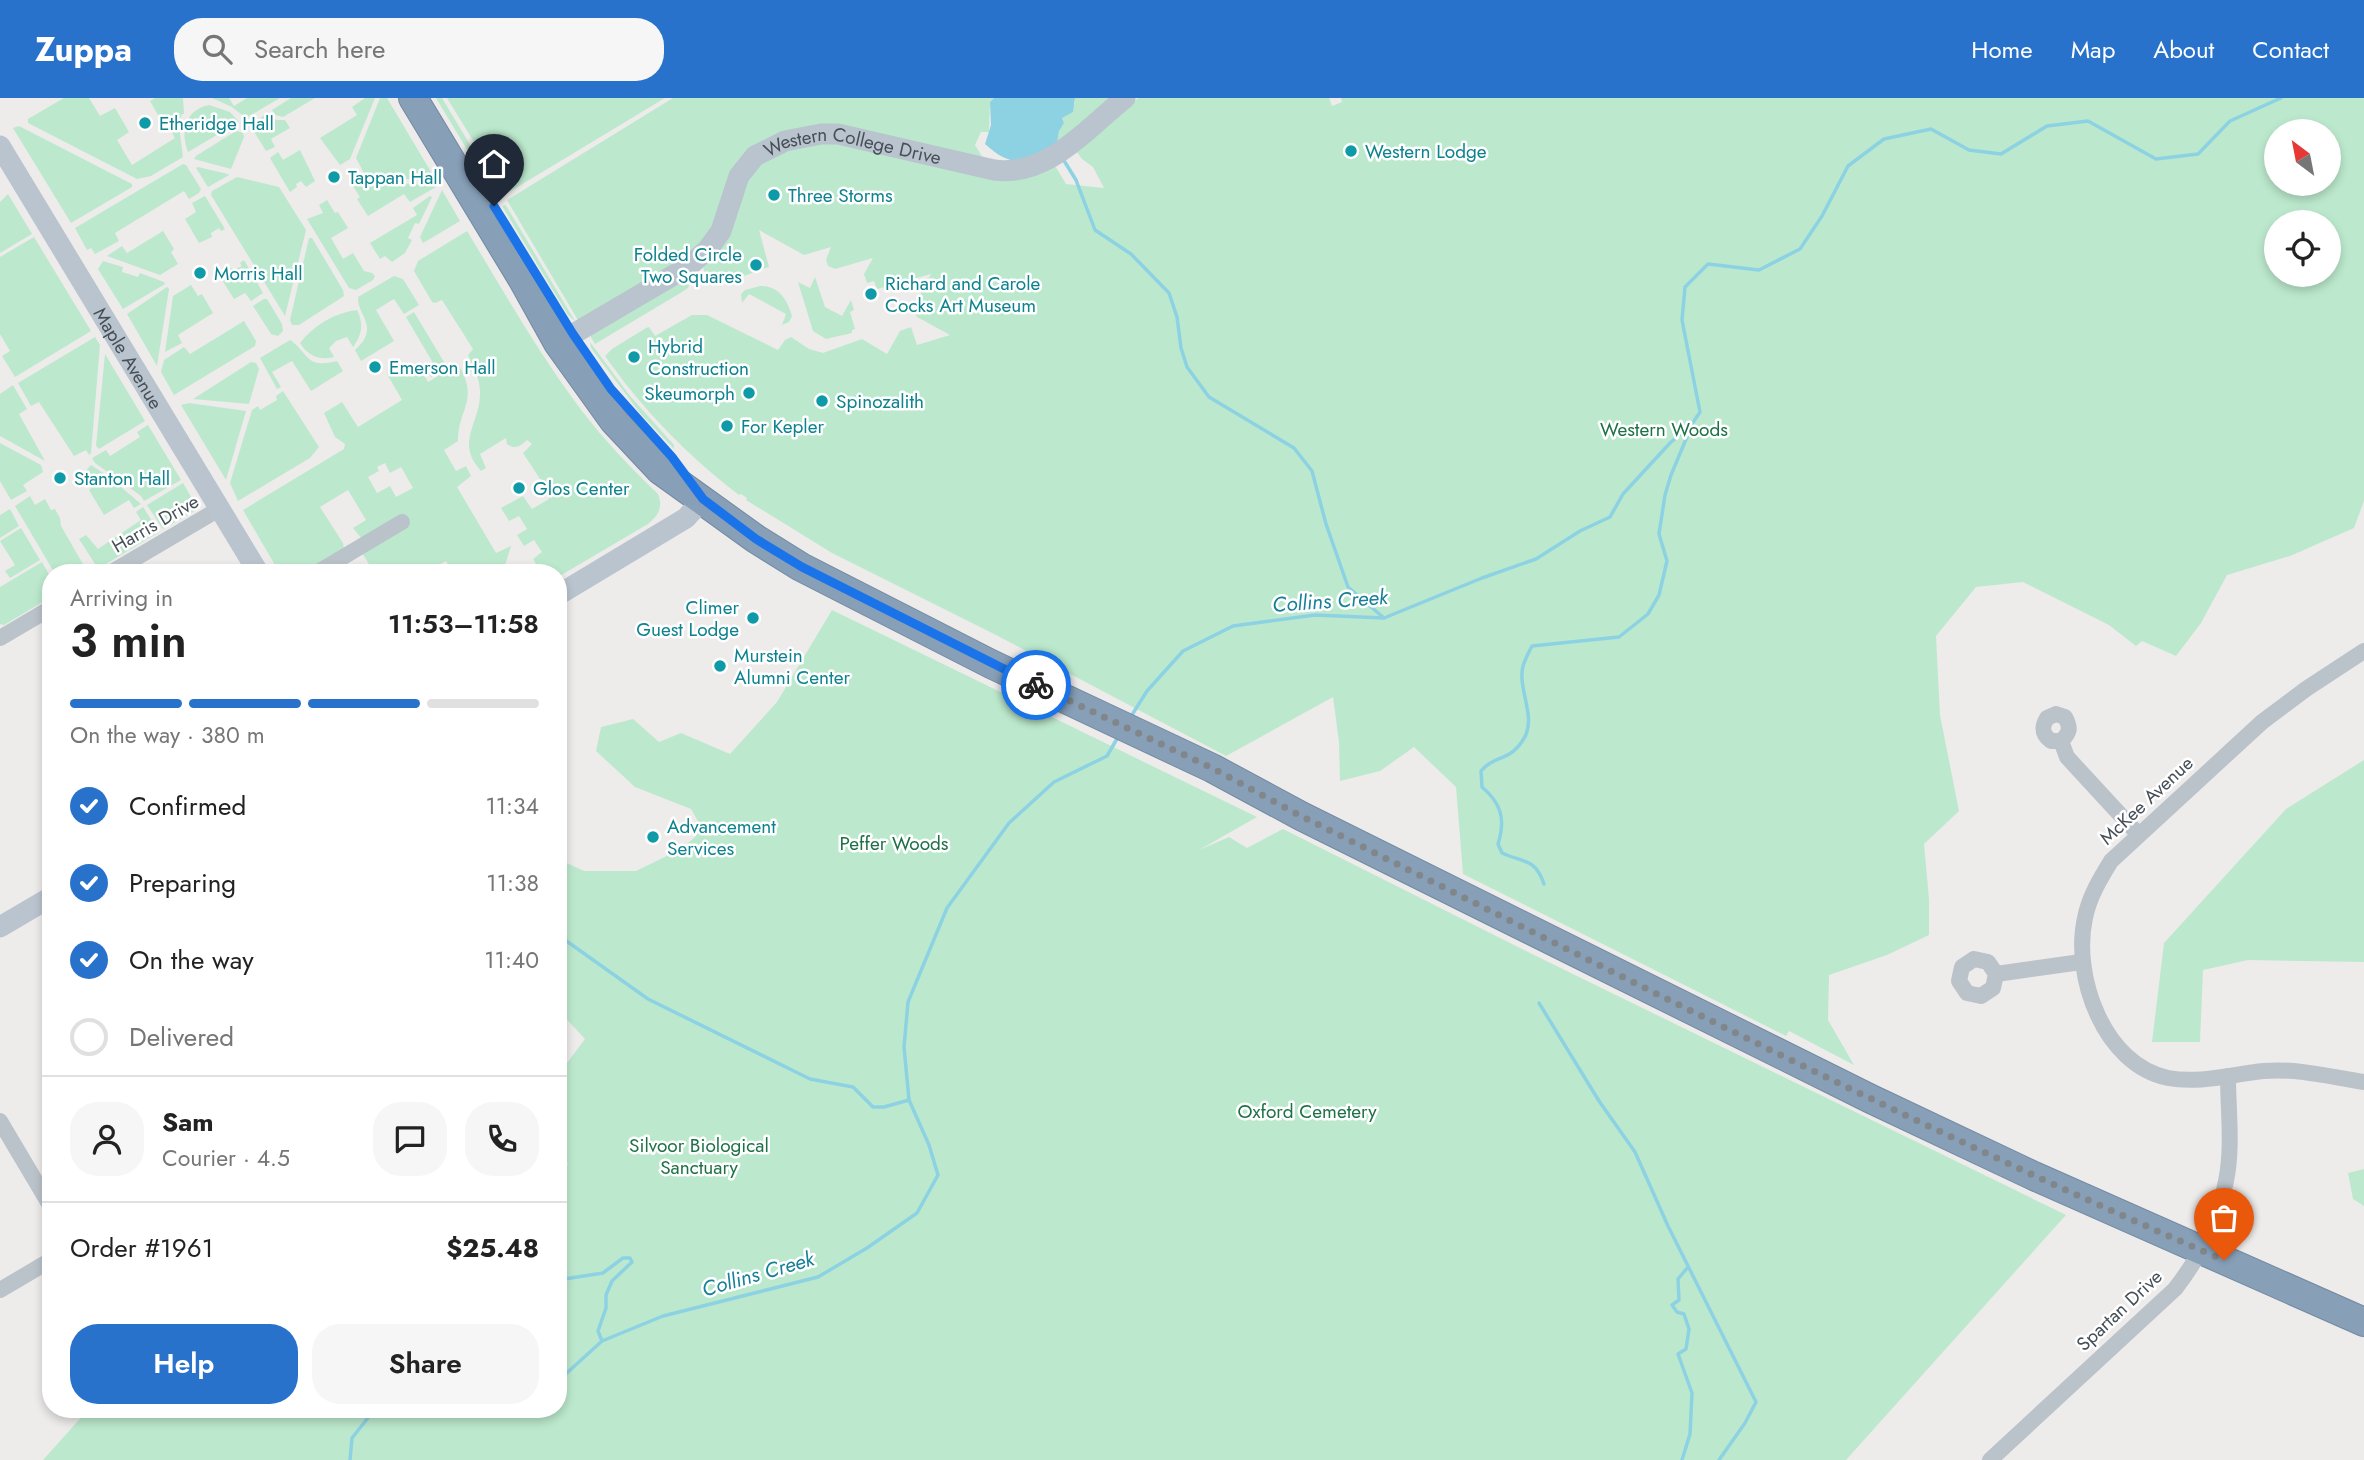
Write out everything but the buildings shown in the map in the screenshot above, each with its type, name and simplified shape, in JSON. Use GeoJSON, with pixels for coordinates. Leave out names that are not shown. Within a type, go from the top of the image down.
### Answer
{"type":"FeatureCollection","features":[{"type":"Feature","properties":{"kind":"highway"},"geometry":{"type":"LineString","coordinates":[[413,98],[566,338]]}},
{"type":"Feature","properties":{"kind":"highway"},"geometry":{"type":"LineString","coordinates":[[429,98],[600,402],[660,470],[756,539],[802,567],[1871,1099],[2364,1322]]}},
{"type":"Feature","properties":{"kind":"street","name":"Western College Drive"},"geometry":{"type":"LineString","coordinates":[[566,338],[689,266],[708,249],[721,231],[739,176],[746,165],[769,147],[821,134],[856,137],[994,170],[1020,170],[1044,162],[1125,98]]}},
{"type":"Feature","properties":{"kind":"street","name":"Maple Avenue"},"geometry":{"type":"LineString","coordinates":[[0,146],[253,564]]}},
{"type":"Feature","properties":{"kind":"street"},"geometry":{"type":"LineString","coordinates":[[567,589],[686,518],[703,499]]}},
{"type":"Feature","properties":{"kind":"street","name":"Harris Drive"},"geometry":{"type":"LineString","coordinates":[[126,564],[219,509]]}},
{"type":"Feature","properties":{"kind":"street"},"geometry":{"type":"LineString","coordinates":[[331,564],[402,522]]}},
{"type":"Feature","properties":{"kind":"street"},"geometry":{"type":"LineString","coordinates":[[0,638],[42,613]]}},
{"type":"Feature","properties":{"kind":"street","name":"McKee Avenue"},"geometry":{"type":"LineString","coordinates":[[2364,650],[2262,722],[2111,860],[2095,887],[2084,919],[2081,962],[2091,1001],[2110,1036],[2135,1063],[2167,1077],[2199,1080],[2266,1071],[2302,1072],[2364,1082]]}},
{"type":"Feature","properties":{"kind":"street"},"geometry":{"type":"LineString","coordinates":[[2061,741],[2067,757],[2138,834]]}},
{"type":"Feature","properties":{"kind":"street"},"geometry":{"type":"LineString","coordinates":[[0,927],[42,902]]}},
{"type":"Feature","properties":{"kind":"street"},"geometry":{"type":"LineString","coordinates":[[1996,974],[2081,962]]}},
{"type":"Feature","properties":{"kind":"street","name":"Spartan Drive"},"geometry":{"type":"LineString","coordinates":[[1990,1460],[2175,1289],[2189,1271],[2213,1226],[2226,1179],[2228,1076]]}},
{"type":"Feature","properties":{"kind":"street"},"geometry":{"type":"LineString","coordinates":[[0,1121],[42,1192]]}},
{"type":"Feature","properties":{"kind":"street"},"geometry":{"type":"LineString","coordinates":[[0,1290],[42,1265]]}},
{"type":"Feature","properties":{"kind":"green space"},"geometry":{"type":"Polygon","coordinates":[[[64,98],[89,98],[100,116],[115,108],[129,132],[117,140],[132,165],[175,138],[150,101],[155,98],[183,98],[184,114],[179,122],[183,157],[151,176],[137,179],[28,123],[28,119],[64,98]]]}},
{"type":"Feature","properties":{"kind":"green space"},"geometry":{"type":"Polygon","coordinates":[[[212,98],[229,98],[234,106],[247,98],[280,98],[246,118],[232,107],[212,98]]]}},
{"type":"Feature","properties":{"kind":"green space"},"geometry":{"type":"Polygon","coordinates":[[[291,98],[315,98],[283,117],[275,115],[272,110],[291,98]]]}},
{"type":"Feature","properties":{"kind":"green space"},"geometry":{"type":"Polygon","coordinates":[[[365,98],[375,98],[350,159],[340,165],[320,138],[357,115],[352,107],[365,98]]]}},
{"type":"Feature","properties":{"kind":"green space"},"geometry":{"type":"Polygon","coordinates":[[[380,98],[387,98],[437,182],[365,175],[356,158],[380,98]]]}},
{"type":"Feature","properties":{"kind":"green space"},"geometry":{"type":"Polygon","coordinates":[[[436,98],[442,98],[502,198],[498,201],[436,98]]]}},
{"type":"Feature","properties":{"kind":"green space"},"geometry":{"type":"Polygon","coordinates":[[[447,98],[665,98],[506,194],[447,98]]]}},
{"type":"Feature","properties":{"kind":"green space"},"geometry":{"type":"Polygon","coordinates":[[[673,98],[994,98],[990,102],[989,132],[981,132],[975,145],[983,158],[920,146],[767,141],[697,252],[579,322],[507,200],[673,98]]]}},
{"type":"Feature","properties":{"kind":"green space"},"geometry":{"type":"Polygon","coordinates":[[[1075,98],[1113,98],[1083,123],[1079,123],[1074,132],[1057,144],[1059,130],[1064,123],[1062,118],[1075,103],[1075,98]]]}},
{"type":"Feature","properties":{"kind":"green space","name":"Western Woods"},"geometry":{"type":"Polygon","coordinates":[[[1139,98],[1329,98],[1332,106],[1342,102],[1341,98],[2364,98],[2364,501],[2354,528],[2290,556],[2227,575],[2201,623],[2176,656],[2142,641],[2136,646],[2109,625],[2023,582],[1976,587],[1936,636],[1940,715],[1959,811],[1924,844],[1929,935],[1887,955],[1829,975],[1828,1020],[1854,1065],[1789,1031],[1786,1036],[1463,874],[1456,787],[1414,747],[1380,771],[1340,781],[1339,742],[1333,697],[1226,756],[998,636],[832,553],[746,500],[747,498],[739,495],[701,464],[667,431],[605,356],[646,328],[649,327],[655,336],[692,315],[707,315],[778,350],[785,340],[791,337],[809,349],[823,353],[862,339],[887,354],[900,331],[911,327],[917,345],[950,335],[917,317],[914,307],[931,274],[877,289],[874,281],[867,283],[864,274],[873,258],[835,269],[828,266],[826,260],[831,247],[804,255],[759,230],[769,267],[732,279],[713,279],[707,275],[703,267],[740,189],[764,157],[826,140],[1002,179],[1054,164],[1066,184],[1104,188],[1093,167],[1076,151],[1128,104],[1139,98]]]}},
{"type":"Feature","properties":{"kind":"green space"},"geometry":{"type":"Polygon","coordinates":[[[209,105],[230,112],[239,122],[188,152],[186,122],[194,112],[209,105]]]}},
{"type":"Feature","properties":{"kind":"green space"},"geometry":{"type":"Polygon","coordinates":[[[269,112],[276,120],[285,120],[290,128],[271,139],[275,147],[266,151],[250,125],[269,112]]]}},
{"type":"Feature","properties":{"kind":"green space"},"geometry":{"type":"Polygon","coordinates":[[[19,126],[132,184],[132,187],[71,223],[13,128],[19,126]]]}},
{"type":"Feature","properties":{"kind":"green space"},"geometry":{"type":"Polygon","coordinates":[[[236,131],[243,133],[244,137],[231,169],[194,159],[196,156],[236,131]]]}},
{"type":"Feature","properties":{"kind":"green space"},"geometry":{"type":"Polygon","coordinates":[[[300,150],[315,181],[306,187],[301,181],[290,192],[270,158],[278,152],[283,160],[300,150]]]}},
{"type":"Feature","properties":{"kind":"green space"},"geometry":{"type":"Polygon","coordinates":[[[183,164],[201,189],[199,193],[189,199],[184,191],[115,233],[119,241],[95,254],[91,248],[87,250],[75,228],[183,164]]]}},
{"type":"Feature","properties":{"kind":"green space"},"geometry":{"type":"Polygon","coordinates":[[[196,168],[229,175],[208,187],[196,168]]]}},
{"type":"Feature","properties":{"kind":"green space"},"geometry":{"type":"Polygon","coordinates":[[[237,177],[279,187],[306,230],[285,316],[211,195],[212,191],[237,177]]]}},
{"type":"Feature","properties":{"kind":"green space"},"geometry":{"type":"Polygon","coordinates":[[[363,180],[436,187],[410,202],[404,194],[368,216],[357,199],[360,197],[353,186],[363,180]]]}},
{"type":"Feature","properties":{"kind":"green space"},"geometry":{"type":"Polygon","coordinates":[[[442,190],[460,221],[423,243],[420,237],[442,190]]]}},
{"type":"Feature","properties":{"kind":"green space"},"geometry":{"type":"Polygon","coordinates":[[[8,194],[32,234],[0,253],[0,202],[8,194]]]}},
{"type":"Feature","properties":{"kind":"green space"},"geometry":{"type":"Polygon","coordinates":[[[205,196],[225,229],[221,231],[219,228],[211,233],[212,237],[199,243],[185,219],[196,212],[192,203],[205,196]]]}},
{"type":"Feature","properties":{"kind":"green space"},"geometry":{"type":"Polygon","coordinates":[[[432,197],[419,224],[415,223],[408,238],[412,240],[405,253],[392,262],[385,256],[380,259],[370,243],[417,215],[413,208],[432,197]]]}},
{"type":"Feature","properties":{"kind":"green space"},"geometry":{"type":"Polygon","coordinates":[[[327,200],[348,228],[331,238],[343,259],[353,253],[364,271],[375,276],[356,290],[349,288],[307,219],[323,213],[319,205],[327,200]]]}},
{"type":"Feature","properties":{"kind":"green space"},"geometry":{"type":"Polygon","coordinates":[[[505,205],[575,321],[568,315],[502,206],[505,205]]]}},
{"type":"Feature","properties":{"kind":"green space"},"geometry":{"type":"Polygon","coordinates":[[[163,231],[174,249],[171,252],[178,264],[160,275],[107,256],[122,246],[127,253],[163,231]]]}},
{"type":"Feature","properties":{"kind":"green space"},"geometry":{"type":"Polygon","coordinates":[[[467,231],[566,389],[600,433],[658,494],[659,510],[648,524],[567,572],[567,564],[536,564],[533,559],[542,552],[534,540],[524,546],[517,535],[527,529],[519,516],[509,521],[501,508],[523,496],[532,509],[549,499],[540,484],[542,482],[523,453],[532,444],[527,440],[513,447],[507,444],[506,438],[480,454],[486,468],[481,471],[473,461],[469,441],[479,403],[480,387],[468,355],[473,349],[442,300],[432,302],[414,271],[418,261],[467,231]]]}},
{"type":"Feature","properties":{"kind":"green space"},"geometry":{"type":"Polygon","coordinates":[[[34,237],[91,331],[15,377],[2,356],[10,351],[0,334],[0,257],[34,237]]]}},
{"type":"Feature","properties":{"kind":"green space"},"geometry":{"type":"Polygon","coordinates":[[[309,238],[312,238],[344,296],[299,325],[292,325],[290,320],[309,238]]]}},
{"type":"Feature","properties":{"kind":"green space"},"geometry":{"type":"Polygon","coordinates":[[[244,260],[263,293],[251,301],[245,293],[234,299],[219,275],[242,266],[240,263],[244,260]]]}},
{"type":"Feature","properties":{"kind":"green space"},"geometry":{"type":"Polygon","coordinates":[[[103,261],[123,267],[122,272],[138,277],[140,273],[165,284],[123,309],[98,269],[103,261]]]}},
{"type":"Feature","properties":{"kind":"green space"},"geometry":{"type":"Polygon","coordinates":[[[394,276],[403,279],[419,305],[404,314],[394,299],[376,310],[394,341],[361,361],[355,350],[363,342],[367,328],[358,297],[394,276]]]}},
{"type":"Feature","properties":{"kind":"green space"},"geometry":{"type":"Polygon","coordinates":[[[815,277],[825,307],[842,316],[851,300],[854,310],[850,312],[855,329],[852,333],[826,339],[813,331],[798,282],[810,288],[815,277]]]}},
{"type":"Feature","properties":{"kind":"green space"},"geometry":{"type":"Polygon","coordinates":[[[686,279],[689,286],[687,289],[595,344],[588,332],[686,279]]]}},
{"type":"Feature","properties":{"kind":"green space"},"geometry":{"type":"Polygon","coordinates":[[[191,285],[198,296],[202,294],[213,313],[178,335],[182,343],[165,352],[173,296],[191,285]]]}},
{"type":"Feature","properties":{"kind":"green space"},"geometry":{"type":"Polygon","coordinates":[[[760,286],[772,288],[781,295],[792,316],[789,322],[782,325],[786,314],[749,294],[742,303],[741,294],[745,290],[760,286]]]}},
{"type":"Feature","properties":{"kind":"green space"},"geometry":{"type":"Polygon","coordinates":[[[167,287],[169,289],[157,366],[127,314],[167,287]]]}},
{"type":"Feature","properties":{"kind":"green space"},"geometry":{"type":"Polygon","coordinates":[[[267,299],[282,324],[283,331],[278,336],[271,334],[253,306],[267,299]]]}},
{"type":"Feature","properties":{"kind":"green space"},"geometry":{"type":"Polygon","coordinates":[[[357,310],[361,329],[353,347],[347,337],[336,341],[329,348],[334,357],[319,358],[300,343],[325,321],[357,310]]]}},
{"type":"Feature","properties":{"kind":"green space"},"geometry":{"type":"Polygon","coordinates":[[[414,312],[447,367],[431,377],[425,368],[433,363],[406,317],[414,312]]]}},
{"type":"Feature","properties":{"kind":"green space"},"geometry":{"type":"Polygon","coordinates":[[[244,321],[256,341],[255,346],[174,395],[161,372],[164,360],[184,347],[190,354],[244,321]]]}},
{"type":"Feature","properties":{"kind":"green space"},"geometry":{"type":"Polygon","coordinates":[[[95,337],[100,345],[91,453],[89,455],[86,450],[74,456],[39,402],[31,406],[18,383],[95,337]]]}},
{"type":"Feature","properties":{"kind":"green space"},"geometry":{"type":"Polygon","coordinates":[[[290,340],[313,362],[337,361],[343,371],[311,391],[292,361],[272,372],[281,387],[277,389],[260,358],[290,340]]]}},
{"type":"Feature","properties":{"kind":"green space"},"geometry":{"type":"Polygon","coordinates":[[[590,342],[630,396],[674,445],[674,449],[640,413],[591,348],[590,342]]]}},
{"type":"Feature","properties":{"kind":"green space"},"geometry":{"type":"Polygon","coordinates":[[[105,354],[145,421],[99,449],[96,446],[105,354]]]}},
{"type":"Feature","properties":{"kind":"green space"},"geometry":{"type":"Polygon","coordinates":[[[251,362],[256,363],[259,369],[249,404],[193,399],[251,362]]]}},
{"type":"Feature","properties":{"kind":"green space"},"geometry":{"type":"Polygon","coordinates":[[[406,363],[413,375],[421,370],[428,382],[458,364],[468,395],[458,441],[444,450],[456,471],[466,466],[471,476],[457,487],[496,553],[511,546],[505,564],[448,564],[446,561],[440,564],[369,564],[362,553],[362,539],[353,528],[366,520],[348,490],[320,507],[343,543],[344,550],[320,564],[274,564],[243,510],[344,449],[345,444],[335,437],[324,413],[342,402],[358,427],[402,400],[387,374],[406,363]],[[385,463],[377,467],[379,471],[368,477],[377,493],[390,486],[396,497],[413,488],[401,467],[390,473],[385,463]]]}},
{"type":"Feature","properties":{"kind":"green space"},"geometry":{"type":"Polygon","coordinates":[[[13,385],[27,409],[19,414],[45,461],[0,436],[0,394],[13,385]]]}},
{"type":"Feature","properties":{"kind":"green space"},"geometry":{"type":"Polygon","coordinates":[[[283,391],[319,447],[310,458],[238,501],[230,483],[252,410],[258,406],[260,410],[277,400],[276,396],[283,391]]]}},
{"type":"Feature","properties":{"kind":"green space"},"geometry":{"type":"Polygon","coordinates":[[[189,403],[246,411],[226,480],[181,405],[189,403]]]}},
{"type":"Feature","properties":{"kind":"green space"},"geometry":{"type":"Polygon","coordinates":[[[148,425],[181,480],[144,501],[92,458],[106,450],[110,456],[140,437],[137,432],[148,425]]]}},
{"type":"Feature","properties":{"kind":"green space"},"geometry":{"type":"Polygon","coordinates":[[[0,443],[41,465],[43,472],[23,485],[27,491],[11,500],[0,481],[0,443]]]}},
{"type":"Feature","properties":{"kind":"green space"},"geometry":{"type":"Polygon","coordinates":[[[91,465],[141,504],[134,508],[129,500],[104,515],[89,490],[92,487],[84,473],[91,465]]]}},
{"type":"Feature","properties":{"kind":"green space"},"geometry":{"type":"Polygon","coordinates":[[[183,483],[198,509],[163,529],[147,505],[183,483]]]}},
{"type":"Feature","properties":{"kind":"green space"},"geometry":{"type":"Polygon","coordinates":[[[30,496],[35,505],[45,499],[51,510],[55,509],[61,526],[83,564],[49,564],[15,506],[30,496]]]}},
{"type":"Feature","properties":{"kind":"green space"},"geometry":{"type":"Polygon","coordinates":[[[143,507],[159,532],[106,564],[95,564],[79,539],[86,535],[98,549],[141,520],[136,512],[143,507]]]}},
{"type":"Feature","properties":{"kind":"green space"},"geometry":{"type":"Polygon","coordinates":[[[10,509],[19,526],[0,538],[0,515],[10,509]]]}},
{"type":"Feature","properties":{"kind":"green space"},"geometry":{"type":"Polygon","coordinates":[[[21,528],[40,560],[10,578],[5,571],[15,565],[0,541],[21,528]]]}},
{"type":"Feature","properties":{"kind":"green space"},"geometry":{"type":"Polygon","coordinates":[[[42,562],[42,602],[4,625],[0,624],[0,587],[42,562]]]}},
{"type":"Feature","properties":{"kind":"green space"},"geometry":{"type":"Polygon","coordinates":[[[832,610],[1257,817],[1199,850],[1229,837],[1247,848],[1283,829],[2066,1215],[1846,1460],[43,1460],[81,1418],[567,1418],[567,1063],[585,1039],[567,1020],[567,863],[584,871],[636,871],[681,849],[695,837],[700,825],[691,809],[635,787],[596,751],[601,727],[633,719],[659,742],[681,733],[730,754],[777,702],[832,610]]]}},
{"type":"Feature","properties":{"kind":"green space"},"geometry":{"type":"Polygon","coordinates":[[[2364,760],[2364,962],[2248,960],[2203,970],[2200,1042],[2152,1042],[2164,943],[2286,809],[2364,760]]]}},
{"type":"Feature","properties":{"kind":"green space"},"geometry":{"type":"Polygon","coordinates":[[[2364,1169],[2364,1206],[2353,1199],[2348,1173],[2364,1169]]]}},
{"type":"Feature","properties":{"kind":"water"},"geometry":{"type":"Polygon","coordinates":[[[994,98],[1075,98],[1073,112],[1062,118],[1064,123],[1059,131],[1057,144],[1028,159],[1012,160],[1004,158],[985,144],[991,125],[990,102],[994,98]]]}},
{"type":"Feature","properties":{"kind":"waterway","name":"Collins Creek"},"geometry":{"type":"LineString","coordinates":[[1130,718],[1147,691],[1183,651],[1233,626],[1315,615],[1384,618],[1536,559],[1580,531],[1610,517],[1623,494],[1670,443],[1692,424],[1700,412],[1682,320],[1685,287],[1708,264],[1759,270],[1800,249],[1822,216],[1848,166],[1884,139],[1931,129],[1969,150],[2001,154],[2047,126],[2088,121],[2156,159],[2198,154],[2230,121],[2281,98]]}},
{"type":"Feature","properties":{"kind":"waterway"},"geometry":{"type":"LineString","coordinates":[[1063,159],[1076,180],[1095,230],[1131,254],[1169,293],[1177,317],[1181,348],[1187,367],[1209,397],[1294,448],[1312,471],[1326,524],[1348,587],[1384,618]]}},
{"type":"Feature","properties":{"kind":"waterway"},"geometry":{"type":"LineString","coordinates":[[1544,884],[1533,865],[1502,853],[1498,844],[1502,827],[1500,812],[1494,799],[1482,787],[1481,771],[1491,762],[1518,747],[1527,731],[1528,713],[1522,675],[1532,646],[1619,637],[1648,614],[1659,595],[1667,561],[1659,534],[1665,495],[1692,425]]}},
{"type":"Feature","properties":{"kind":"waterway","name":"Collins Creek"},"geometry":{"type":"LineString","coordinates":[[567,1373],[602,1341],[663,1316],[818,1277],[867,1248],[917,1213],[938,1175],[929,1145],[909,1100],[904,1047],[908,1002],[947,908],[1009,823],[1054,782],[1107,756],[1118,737]]}},
{"type":"Feature","properties":{"kind":"waterway"},"geometry":{"type":"LineString","coordinates":[[567,941],[648,999],[810,1079],[853,1087],[873,1107],[909,1100]]}},
{"type":"Feature","properties":{"kind":"waterway"},"geometry":{"type":"LineString","coordinates":[[1539,1003],[1599,1101],[1635,1152],[1668,1226],[1756,1402],[1719,1460]]}},
{"type":"Feature","properties":{"kind":"waterway"},"geometry":{"type":"LineString","coordinates":[[567,1279],[603,1273],[623,1258],[630,1258],[632,1262],[612,1281],[606,1295],[606,1308],[598,1331],[602,1341]]}},
{"type":"Feature","properties":{"kind":"waterway"},"geometry":{"type":"LineString","coordinates":[[1682,1460],[1690,1434],[1692,1393],[1678,1354],[1686,1349],[1689,1329],[1684,1314],[1677,1312],[1672,1305],[1679,1300],[1678,1279],[1688,1267]]}},
{"type":"Feature","properties":{"kind":"waterway","name":"Collins Creek"},"geometry":{"type":"LineString","coordinates":[[350,1460],[352,1438],[368,1418]]}},
{"type":"Feature","properties":{"kind":"way so far"},"geometry":{"type":"LineString","coordinates":[[1036,685],[1212,768],[1301,816],[1871,1099],[2034,1176],[2224,1260]]}},
{"type":"Feature","properties":{"kind":"place","name":"Etheridge Hall"},"geometry":{"type":"Point","coordinates":[145,123]}},
{"type":"Feature","properties":{"kind":"place","name":"Western Lodge"},"geometry":{"type":"Point","coordinates":[1351,151]}},
{"type":"Feature","properties":{"kind":"place","name":"Tappan Hall"},"geometry":{"type":"Point","coordinates":[334,177]}},
{"type":"Feature","properties":{"kind":"place","name":"Three Storms"},"geometry":{"type":"Point","coordinates":[774,195]}},
{"type":"Feature","properties":{"kind":"place","name":"Folded Circle Two Squares"},"geometry":{"type":"Point","coordinates":[756,265]}},
{"type":"Feature","properties":{"kind":"place","name":"Morris Hall"},"geometry":{"type":"Point","coordinates":[200,273]}},
{"type":"Feature","properties":{"kind":"place","name":"Richard and Carole Cocks Art Museum"},"geometry":{"type":"Point","coordinates":[871,294]}},
{"type":"Feature","properties":{"kind":"place","name":"Hybrid Construction"},"geometry":{"type":"Point","coordinates":[634,357]}},
{"type":"Feature","properties":{"kind":"place","name":"Emerson Hall"},"geometry":{"type":"Point","coordinates":[375,367]}},
{"type":"Feature","properties":{"kind":"place","name":"Skeumorph"},"geometry":{"type":"Point","coordinates":[749,393]}},
{"type":"Feature","properties":{"kind":"place","name":"Spinozalith"},"geometry":{"type":"Point","coordinates":[822,401]}},
{"type":"Feature","properties":{"kind":"place","name":"For Kepler"},"geometry":{"type":"Point","coordinates":[727,426]}},
{"type":"Feature","properties":{"kind":"place","name":"Stanton Hall"},"geometry":{"type":"Point","coordinates":[60,478]}},
{"type":"Feature","properties":{"kind":"place","name":"Glos Center"},"geometry":{"type":"Point","coordinates":[519,488]}},
{"type":"Feature","properties":{"kind":"place","name":"Climer Guest Lodge"},"geometry":{"type":"Point","coordinates":[753,618]}},
{"type":"Feature","properties":{"kind":"place","name":"Murstein Alumni Center"},"geometry":{"type":"Point","coordinates":[720,666]}},
{"type":"Feature","properties":{"kind":"place","name":"Advancement Services"},"geometry":{"type":"Point","coordinates":[653,837]}},
{"type":"Feature","properties":{"kind":"route"},"geometry":{"type":"LineString","coordinates":[[494,206],[586,354],[611,389],[672,457],[703,499],[756,539],[802,567],[1036,685]]}},
{"type":"Feature","properties":{"kind":"park label","name":"Peffer Woods"},"geometry":{"type":"Point","coordinates":[894,843]}},
{"type":"Feature","properties":{"kind":"park label","name":"Oxford Cemetery"},"geometry":{"type":"Point","coordinates":[1307,1111]}},
{"type":"Feature","properties":{"kind":"park label","name":"Silvoor Biological Sanctuary"},"geometry":{"type":"Point","coordinates":[699,1156]}}]}
